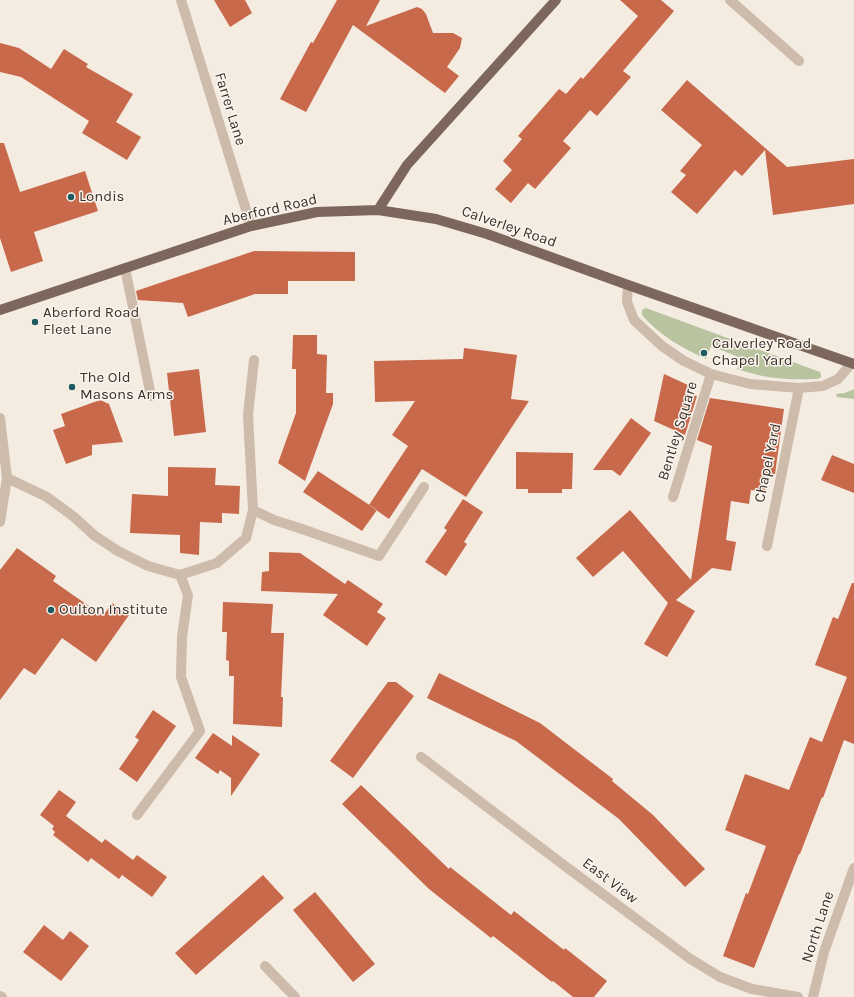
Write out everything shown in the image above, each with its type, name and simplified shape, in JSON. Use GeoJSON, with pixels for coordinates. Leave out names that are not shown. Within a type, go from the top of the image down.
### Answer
{"type":"FeatureCollection","features":[{"type":"Feature","properties":{"kind":"main road"},"geometry":{"type":"LineString","coordinates":[[378,210],[407,165],[556,0]]}},
{"type":"Feature","properties":{"kind":"main road","name":"Aberford Road"},"geometry":{"type":"LineString","coordinates":[[0,310],[250,226],[317,212],[378,210]]}},
{"type":"Feature","properties":{"kind":"main road","name":"Calverley Road"},"geometry":{"type":"LineString","coordinates":[[378,210],[436,219],[487,234],[628,285],[853,363]]}},
{"type":"Feature","properties":{"kind":"street","name":"Farrer Lane"},"geometry":{"type":"LineString","coordinates":[[181,0],[250,226]]}},
{"type":"Feature","properties":{"kind":"street"},"geometry":{"type":"LineString","coordinates":[[730,0],[799,61]]}},
{"type":"Feature","properties":{"kind":"street"},"geometry":{"type":"LineString","coordinates":[[125,268],[151,396]]}},
{"type":"Feature","properties":{"kind":"street","name":"Calverley Road"},"geometry":{"type":"LineString","coordinates":[[628,285],[627,302],[634,320],[662,346],[684,361],[711,374],[750,384],[799,388],[823,386],[838,379],[853,363]]}},
{"type":"Feature","properties":{"kind":"street"},"geometry":{"type":"LineString","coordinates":[[7,478],[47,496],[95,536],[118,551],[148,566],[180,575],[217,563],[246,538],[253,510],[248,415],[254,360]]}},
{"type":"Feature","properties":{"kind":"street","name":"Bentley Square"},"geometry":{"type":"LineString","coordinates":[[673,496],[711,374]]}},
{"type":"Feature","properties":{"kind":"street","name":"Chapel Yard"},"geometry":{"type":"LineString","coordinates":[[767,546],[799,388]]}},
{"type":"Feature","properties":{"kind":"street"},"geometry":{"type":"LineString","coordinates":[[0,418],[7,478],[0,522]]}},
{"type":"Feature","properties":{"kind":"street"},"geometry":{"type":"LineString","coordinates":[[253,510],[274,520],[302,528],[379,556],[424,486]]}},
{"type":"Feature","properties":{"kind":"street"},"geometry":{"type":"LineString","coordinates":[[137,815],[200,731],[181,677],[182,637],[188,595],[180,575]]}},
{"type":"Feature","properties":{"kind":"street","name":"East View"},"geometry":{"type":"LineString","coordinates":[[421,757],[689,958],[720,977],[752,989],[798,997]]}},
{"type":"Feature","properties":{"kind":"street","name":"North Lane"},"geometry":{"type":"LineString","coordinates":[[812,997],[824,952],[854,868]]}},
{"type":"Feature","properties":{"kind":"street"},"geometry":{"type":"LineString","coordinates":[[265,966],[295,997]]}},
{"type":"Feature","properties":{"kind":"green space"},"geometry":{"type":"Polygon","coordinates":[[[646,308],[820,372],[821,377],[818,379],[787,379],[767,377],[737,369],[741,358],[711,346],[706,359],[680,346],[663,335],[642,315],[642,310],[646,308]]]}},
{"type":"Feature","properties":{"kind":"green space"},"geometry":{"type":"Polygon","coordinates":[[[854,389],[854,399],[837,397],[836,394],[845,393],[854,389]]]}},
{"type":"Feature","properties":{"kind":"building"},"geometry":{"type":"Polygon","coordinates":[[[214,0],[245,0],[252,13],[230,27],[214,0]]]}},
{"type":"Feature","properties":{"kind":"building"},"geometry":{"type":"Polygon","coordinates":[[[337,0],[380,0],[366,26],[417,7],[422,9],[426,14],[433,33],[453,33],[462,38],[460,48],[447,67],[459,76],[445,93],[353,25],[306,112],[280,99],[311,42],[313,43],[337,0]]]}},
{"type":"Feature","properties":{"kind":"building"},"geometry":{"type":"Polygon","coordinates":[[[620,0],[661,0],[674,11],[623,71],[631,77],[597,116],[590,110],[563,141],[571,148],[535,189],[528,183],[511,203],[495,189],[512,170],[503,161],[522,139],[518,136],[559,89],[566,94],[581,77],[583,79],[638,16],[620,0]]]}},
{"type":"Feature","properties":{"kind":"building"},"geometry":{"type":"Polygon","coordinates":[[[0,43],[19,48],[51,69],[64,49],[88,64],[86,67],[133,94],[116,122],[141,137],[127,160],[82,133],[89,121],[21,77],[0,72],[0,43]]]}},
{"type":"Feature","properties":{"kind":"building"},"geometry":{"type":"Polygon","coordinates":[[[687,80],[787,167],[854,159],[854,204],[773,215],[765,150],[742,176],[735,170],[697,214],[671,192],[686,175],[680,171],[702,145],[661,110],[687,80]]]}},
{"type":"Feature","properties":{"kind":"building"},"geometry":{"type":"Polygon","coordinates":[[[0,143],[4,143],[20,192],[85,171],[98,211],[34,232],[43,261],[11,272],[0,238],[0,143]]]}},
{"type":"Feature","properties":{"kind":"building"},"geometry":{"type":"Polygon","coordinates":[[[254,251],[355,252],[355,281],[288,281],[288,294],[255,294],[188,317],[183,303],[138,300],[136,291],[254,251]]]}},
{"type":"Feature","properties":{"kind":"building"},"geometry":{"type":"Polygon","coordinates":[[[293,335],[317,335],[317,354],[327,355],[326,393],[333,393],[333,404],[305,481],[278,463],[296,413],[296,369],[292,369],[293,335]]]}},
{"type":"Feature","properties":{"kind":"building"},"geometry":{"type":"Polygon","coordinates":[[[464,348],[517,355],[511,399],[529,401],[466,497],[422,469],[389,519],[369,505],[408,446],[392,435],[415,401],[375,402],[374,361],[463,359],[464,348]]]}},
{"type":"Feature","properties":{"kind":"building"},"geometry":{"type":"Polygon","coordinates":[[[199,369],[206,432],[174,436],[167,373],[199,369]]]}},
{"type":"Feature","properties":{"kind":"building"},"geometry":{"type":"Polygon","coordinates":[[[664,374],[688,385],[685,394],[697,396],[685,435],[654,421],[664,374]]]}},
{"type":"Feature","properties":{"kind":"building"},"geometry":{"type":"Polygon","coordinates":[[[710,398],[784,409],[775,474],[768,473],[765,492],[751,490],[749,504],[731,501],[726,540],[736,542],[731,571],[712,568],[676,600],[695,611],[667,657],[644,644],[668,603],[623,551],[593,577],[576,558],[630,510],[691,580],[712,446],[697,440],[710,398]]]}},
{"type":"Feature","properties":{"kind":"building"},"geometry":{"type":"Polygon","coordinates":[[[100,400],[109,404],[123,442],[92,445],[92,455],[66,464],[53,430],[65,426],[61,414],[100,400]]]}},
{"type":"Feature","properties":{"kind":"building"},"geometry":{"type":"Polygon","coordinates":[[[631,418],[651,433],[620,476],[612,470],[593,470],[631,418]]]}},
{"type":"Feature","properties":{"kind":"building"},"geometry":{"type":"Polygon","coordinates":[[[516,452],[573,453],[572,489],[562,489],[562,493],[528,493],[528,489],[516,489],[516,452]]]}},
{"type":"Feature","properties":{"kind":"building"},"geometry":{"type":"Polygon","coordinates":[[[832,455],[854,464],[854,493],[821,480],[832,455]]]}},
{"type":"Feature","properties":{"kind":"building"},"geometry":{"type":"Polygon","coordinates":[[[168,467],[216,468],[215,485],[240,486],[239,514],[222,513],[222,523],[200,522],[199,555],[180,553],[180,535],[130,533],[132,494],[168,496],[168,467]]]}},
{"type":"Feature","properties":{"kind":"building"},"geometry":{"type":"Polygon","coordinates":[[[318,471],[377,510],[362,531],[303,492],[318,471]]]}},
{"type":"Feature","properties":{"kind":"building"},"geometry":{"type":"Polygon","coordinates":[[[463,499],[483,512],[464,542],[467,544],[446,576],[425,562],[447,530],[444,528],[463,499]]]}},
{"type":"Feature","properties":{"kind":"building","name":"Oulton Institute"},"geometry":{"type":"Polygon","coordinates":[[[17,548],[56,576],[53,581],[103,616],[112,603],[129,615],[96,662],[62,638],[35,675],[24,668],[0,700],[0,570],[17,548]]]}},
{"type":"Feature","properties":{"kind":"building"},"geometry":{"type":"Polygon","coordinates":[[[269,552],[300,553],[345,584],[348,580],[383,604],[377,612],[386,618],[367,646],[323,615],[338,594],[261,591],[262,572],[269,571],[269,552]]]}},
{"type":"Feature","properties":{"kind":"building"},"geometry":{"type":"Polygon","coordinates":[[[852,583],[854,583],[854,744],[844,740],[823,798],[822,797],[754,968],[723,956],[746,893],[748,894],[766,846],[725,830],[745,774],[789,790],[810,737],[822,742],[847,677],[815,665],[833,617],[838,619],[852,583]]]}},
{"type":"Feature","properties":{"kind":"building"},"geometry":{"type":"Polygon","coordinates":[[[223,602],[273,604],[271,633],[284,633],[281,697],[283,697],[282,727],[233,724],[234,676],[229,676],[229,661],[226,660],[227,632],[222,632],[223,602]]]}},
{"type":"Feature","properties":{"kind":"building"},"geometry":{"type":"Polygon","coordinates":[[[439,673],[540,723],[613,779],[612,781],[653,815],[705,869],[685,887],[619,819],[516,741],[427,698],[439,673]]]}},
{"type":"Feature","properties":{"kind":"building"},"geometry":{"type":"Polygon","coordinates":[[[388,682],[396,682],[414,696],[353,778],[330,761],[388,682]]]}},
{"type":"Feature","properties":{"kind":"building"},"geometry":{"type":"Polygon","coordinates":[[[153,710],[176,726],[137,782],[119,769],[139,740],[135,737],[153,710]]]}},
{"type":"Feature","properties":{"kind":"building"},"geometry":{"type":"Polygon","coordinates":[[[213,733],[232,746],[232,735],[260,754],[231,796],[231,778],[220,770],[218,774],[195,758],[213,733]]]}},
{"type":"Feature","properties":{"kind":"building"},"geometry":{"type":"Polygon","coordinates":[[[361,785],[449,869],[450,867],[511,915],[514,911],[607,981],[594,997],[573,997],[493,936],[491,938],[429,889],[342,804],[361,785]]]}},
{"type":"Feature","properties":{"kind":"building"},"geometry":{"type":"Polygon","coordinates":[[[59,790],[76,802],[66,816],[102,843],[105,839],[133,860],[137,855],[167,877],[152,897],[122,875],[119,879],[91,858],[88,862],[53,835],[55,832],[52,829],[54,826],[40,815],[59,790]]]}},
{"type":"Feature","properties":{"kind":"building"},"geometry":{"type":"Polygon","coordinates":[[[263,875],[284,898],[196,975],[175,953],[263,875]]]}},
{"type":"Feature","properties":{"kind":"building"},"geometry":{"type":"Polygon","coordinates":[[[315,892],[375,964],[353,982],[293,910],[315,892]]]}},
{"type":"Feature","properties":{"kind":"building"},"geometry":{"type":"Polygon","coordinates":[[[44,925],[63,940],[70,931],[89,946],[61,981],[23,952],[44,925]]]}},
{"type":"Feature","properties":{"kind":"place","name":"Londis"},"geometry":{"type":"Point","coordinates":[71,197]}},
{"type":"Feature","properties":{"kind":"place","name":"Aberford Road Fleet Lane"},"geometry":{"type":"Point","coordinates":[35,322]}},
{"type":"Feature","properties":{"kind":"place","name":"Calverley Road Chapel Yard"},"geometry":{"type":"Point","coordinates":[704,353]}},
{"type":"Feature","properties":{"kind":"place","name":"The Old Masons Arms"},"geometry":{"type":"Point","coordinates":[72,387]}},
{"type":"Feature","properties":{"kind":"place","name":"Oulton Institute"},"geometry":{"type":"Point","coordinates":[51,610]}}]}
